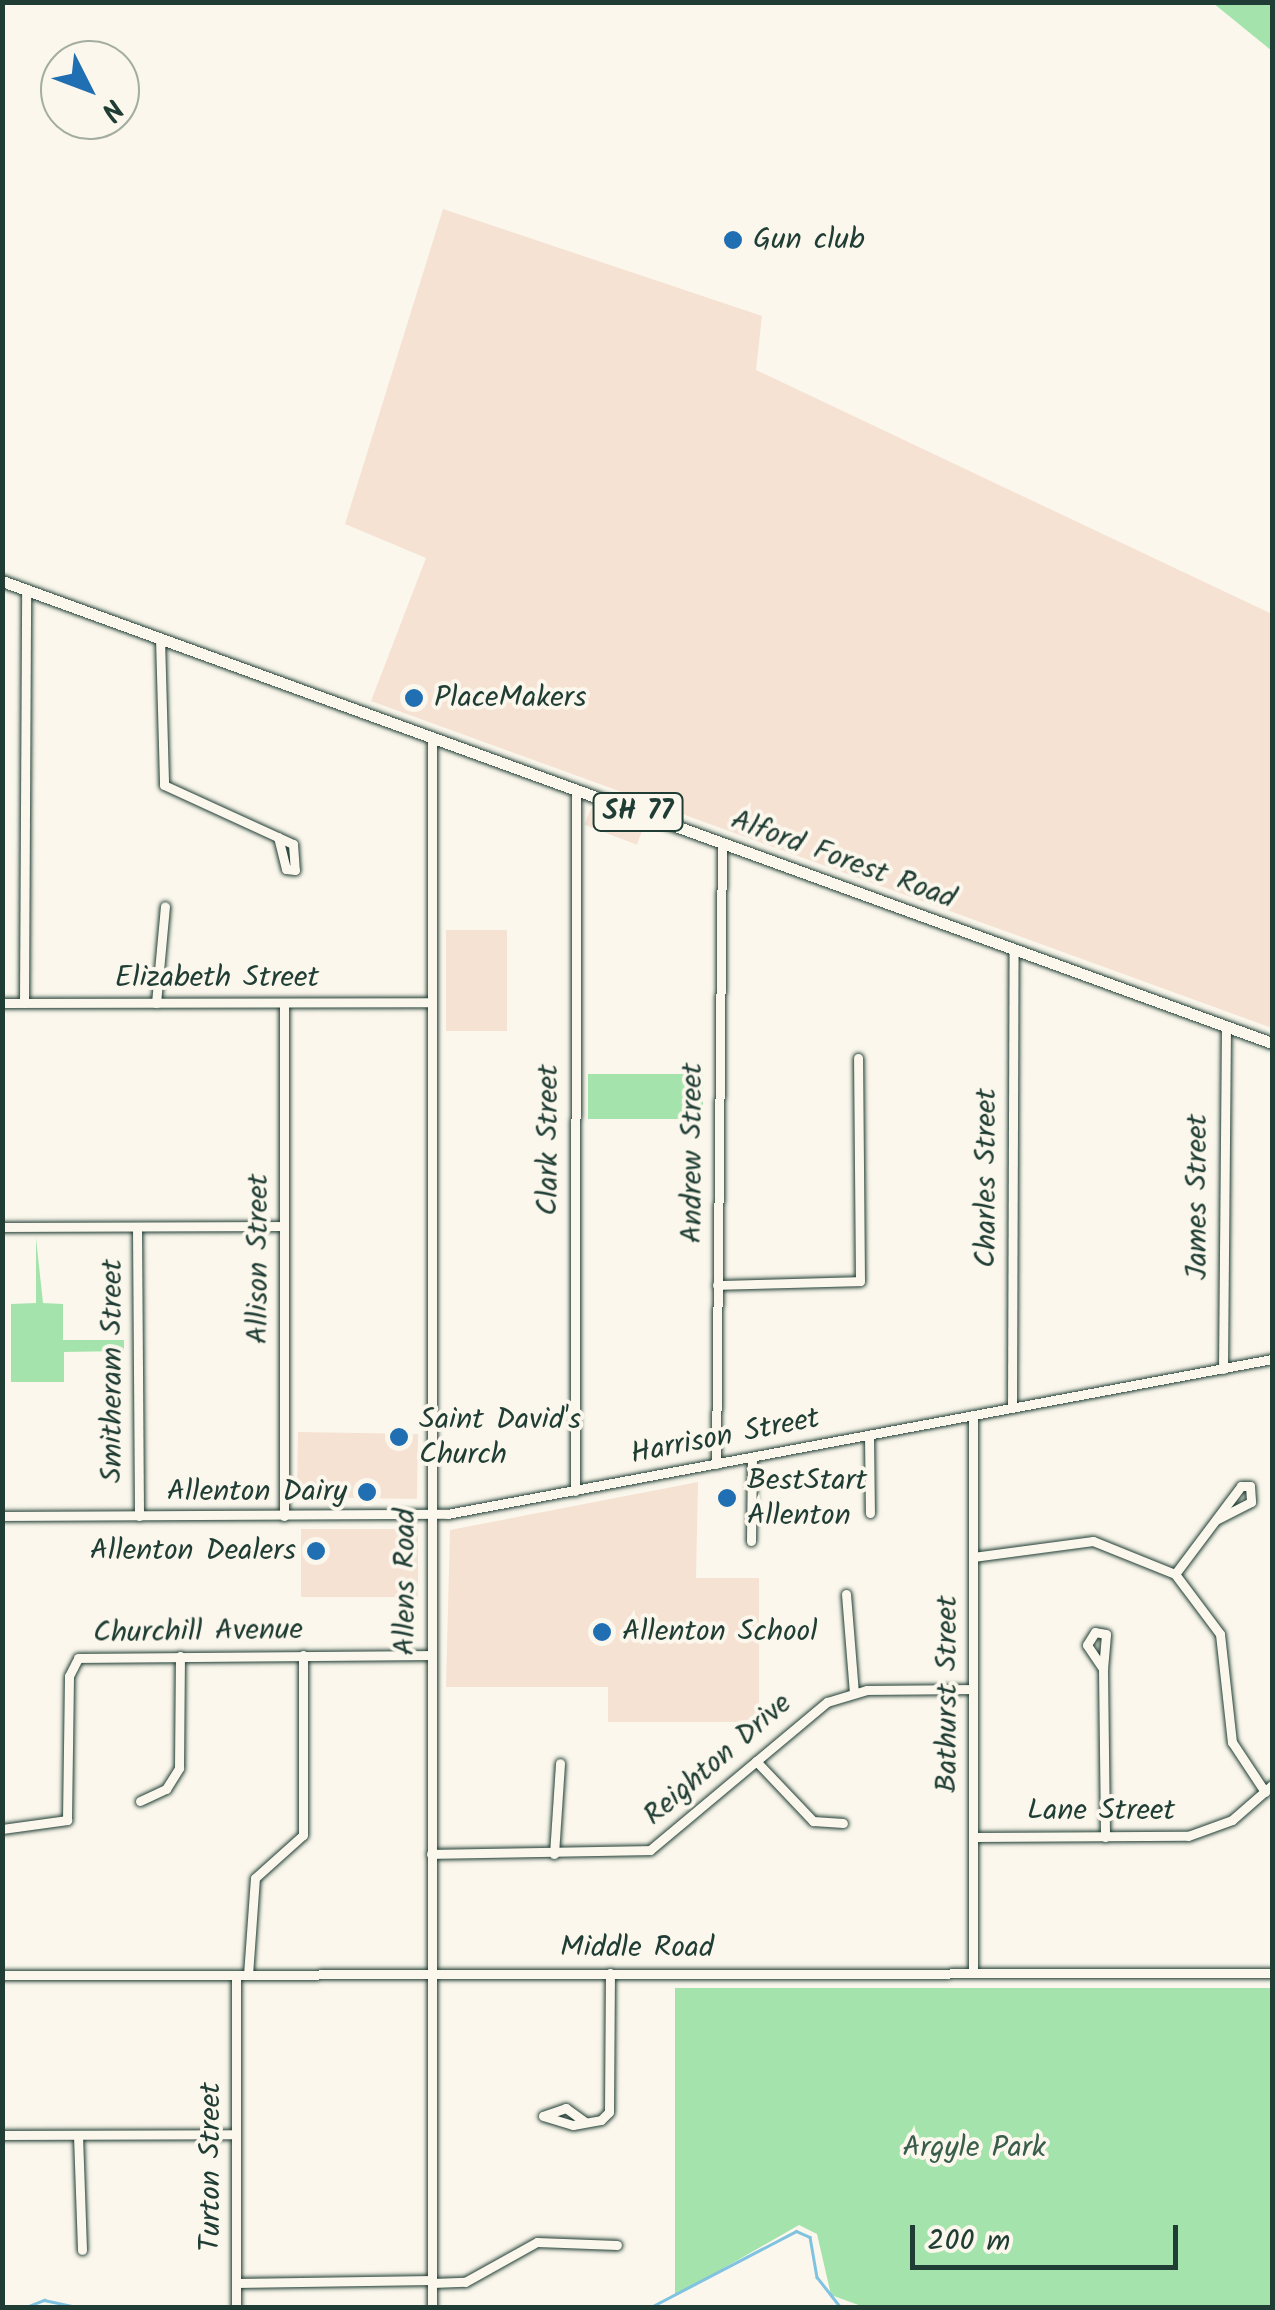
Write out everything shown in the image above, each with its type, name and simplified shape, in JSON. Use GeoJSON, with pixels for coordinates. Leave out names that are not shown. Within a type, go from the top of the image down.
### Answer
{"type":"FeatureCollection","features":[{"type":"Feature","properties":{"kind":"main road","name":"Alford Forest Road"},"geometry":{"type":"LineString","coordinates":[[2,582],[1272,1043]]}},
{"type":"Feature","properties":{"kind":"street"},"geometry":{"type":"LineString","coordinates":[[24,1003],[26,590]]}},
{"type":"Feature","properties":{"kind":"street"},"geometry":{"type":"LineString","coordinates":[[160,638],[164,785],[278,838]]}},
{"type":"Feature","properties":{"kind":"street","name":"Allens Road"},"geometry":{"type":"LineString","coordinates":[[432,738],[432,2308]]}},
{"type":"Feature","properties":{"kind":"street","name":"Clark Street"},"geometry":{"type":"LineString","coordinates":[[575,1490],[576,790]]}},
{"type":"Feature","properties":{"kind":"street","name":"Andrew Street"},"geometry":{"type":"LineString","coordinates":[[716,1464],[722,843]]}},
{"type":"Feature","properties":{"kind":"street"},"geometry":{"type":"LineString","coordinates":[[156,1003],[165,906]]}},
{"type":"Feature","properties":{"kind":"street","name":"Charles Street"},"geometry":{"type":"LineString","coordinates":[[1012,1408],[1014,948]]}},
{"type":"Feature","properties":{"kind":"street","name":"Elizabeth Street"},"geometry":{"type":"LineString","coordinates":[[2,1003],[431,1002]]}},
{"type":"Feature","properties":{"kind":"street","name":"Allison Street"},"geometry":{"type":"LineString","coordinates":[[284,1003],[284,1516]]}},
{"type":"Feature","properties":{"kind":"street","name":"James Street"},"geometry":{"type":"LineString","coordinates":[[1222,1369],[1226,1026]]}},
{"type":"Feature","properties":{"kind":"street"},"geometry":{"type":"LineString","coordinates":[[716,1286],[860,1281],[858,1058]]}},
{"type":"Feature","properties":{"kind":"street"},"geometry":{"type":"LineString","coordinates":[[2,1227],[284,1226]]}},
{"type":"Feature","properties":{"kind":"street","name":"Smitheram Street"},"geometry":{"type":"LineString","coordinates":[[137,1227],[139,1516]]}},
{"type":"Feature","properties":{"kind":"street","name":"Harrison Street"},"geometry":{"type":"LineString","coordinates":[[2,1516],[431,1515],[1272,1359]]}},
{"type":"Feature","properties":{"kind":"street","name":"Bathurst Street"},"geometry":{"type":"LineString","coordinates":[[973,1416],[973,1973]]}},
{"type":"Feature","properties":{"kind":"street"},"geometry":{"type":"LineString","coordinates":[[869,1435],[870,1513]]}},
{"type":"Feature","properties":{"kind":"street"},"geometry":{"type":"LineString","coordinates":[[752,1458],[752,1541]]}},
{"type":"Feature","properties":{"kind":"street"},"geometry":{"type":"LineString","coordinates":[[1175,1574],[1216,1520]]}},
{"type":"Feature","properties":{"kind":"street"},"geometry":{"type":"LineString","coordinates":[[973,1557],[1093,1540],[1175,1574],[1220,1634],[1232,1742],[1268,1789]]}},
{"type":"Feature","properties":{"kind":"street"},"geometry":{"type":"LineString","coordinates":[[846,1594],[854,1693]]}},
{"type":"Feature","properties":{"kind":"street","name":"Churchill Avenue"},"geometry":{"type":"LineString","coordinates":[[2,1829],[67,1820],[74,1661],[180,1656],[432,1655]]}},
{"type":"Feature","properties":{"kind":"street"},"geometry":{"type":"LineString","coordinates":[[140,1801],[166,1789],[180,1768],[180,1656]]}},
{"type":"Feature","properties":{"kind":"street"},"geometry":{"type":"LineString","coordinates":[[248,1975],[255,1878],[303,1835],[303,1656]]}},
{"type":"Feature","properties":{"kind":"street"},"geometry":{"type":"LineString","coordinates":[[1103,1669],[1105,1837]]}},
{"type":"Feature","properties":{"kind":"street","name":"Reighton Drive"},"geometry":{"type":"LineString","coordinates":[[432,1854],[650,1850],[815,1709],[854,1693],[973,1689]]}},
{"type":"Feature","properties":{"kind":"street"},"geometry":{"type":"LineString","coordinates":[[756,1762],[813,1821],[843,1823]]}},
{"type":"Feature","properties":{"kind":"street"},"geometry":{"type":"LineString","coordinates":[[554,1854],[560,1763]]}},
{"type":"Feature","properties":{"kind":"street","name":"Lane Street"},"geometry":{"type":"LineString","coordinates":[[973,1837],[1204,1832],[1268,1789]]}},
{"type":"Feature","properties":{"kind":"street"},"geometry":{"type":"LineString","coordinates":[[585,2122],[601,2120],[611,2105],[610,1973]]}},
{"type":"Feature","properties":{"kind":"street","name":"Middle Road"},"geometry":{"type":"LineString","coordinates":[[2,1975],[1272,1973]]}},
{"type":"Feature","properties":{"kind":"street","name":"Turton Street"},"geometry":{"type":"LineString","coordinates":[[236,1975],[236,2283],[465,2282],[536,2242],[617,2245]]}},
{"type":"Feature","properties":{"kind":"street"},"geometry":{"type":"LineString","coordinates":[[2,2135],[236,2134]]}},
{"type":"Feature","properties":{"kind":"street"},"geometry":{"type":"LineString","coordinates":[[78,2135],[82,2250]]}},
{"type":"Feature","properties":{"kind":"street"},"geometry":{"type":"LineString","coordinates":[[236,2283],[236,2308]]}},
{"type":"Feature","properties":{"kind":"shaded area"},"geometry":{"type":"Polygon","coordinates":[[[443,209],[762,316],[756,370],[1272,614],[1272,1028],[371,701],[426,558],[345,524],[443,209]]]}},
{"type":"Feature","properties":{"kind":"shaded area"},"geometry":{"type":"Polygon","coordinates":[[[591,808],[643,828],[637,845],[585,825],[591,808]]]}},
{"type":"Feature","properties":{"kind":"shaded area"},"geometry":{"type":"Polygon","coordinates":[[[446,930],[507,930],[507,1031],[446,1031],[446,930]]]}},
{"type":"Feature","properties":{"kind":"shaded area"},"geometry":{"type":"Polygon","coordinates":[[[298,1432],[418,1434],[417,1499],[297,1497],[298,1432]]]}},
{"type":"Feature","properties":{"kind":"shaded area","name":"Allenton School"},"geometry":{"type":"Polygon","coordinates":[[[698,1482],[696,1578],[759,1578],[759,1722],[608,1722],[608,1687],[446,1687],[450,1530],[698,1482]]]}},
{"type":"Feature","properties":{"kind":"shaded area"},"geometry":{"type":"Polygon","coordinates":[[[301,1529],[418,1529],[418,1597],[301,1597],[301,1529]]]}},
{"type":"Feature","properties":{"kind":"green space"},"geometry":{"type":"Polygon","coordinates":[[[1213,3],[1272,3],[1272,51],[1213,3]]]}},
{"type":"Feature","properties":{"kind":"green space"},"geometry":{"type":"Polygon","coordinates":[[[588,1074],[703,1074],[703,1119],[588,1119],[588,1074]]]}},
{"type":"Feature","properties":{"kind":"green space"},"geometry":{"type":"Polygon","coordinates":[[[36,1238],[43,1303],[63,1304],[63,1340],[124,1340],[124,1351],[64,1352],[64,1382],[11,1382],[11,1304],[36,1303],[36,1238]]]}},
{"type":"Feature","properties":{"kind":"green space","name":"Argyle Park"},"geometry":{"type":"Polygon","coordinates":[[[675,1988],[1272,1988],[1272,2307],[864,2307],[831,2295],[817,2234],[799,2225],[675,2296],[675,1988]]]}},
{"type":"Feature","properties":{"kind":"waterway"},"geometry":{"type":"LineString","coordinates":[[649,2308],[796,2231],[810,2237],[817,2277],[841,2308]]}},
{"type":"Feature","properties":{"kind":"waterway"},"geometry":{"type":"LineString","coordinates":[[24,2308],[44,2300],[83,2308]]}},
{"type":"Feature","properties":{"kind":"waterway"},"geometry":{"type":"LineString","coordinates":[[517,2308],[537,2308]]}},
{"type":"Feature","properties":{"kind":"place","name":"Gun club"},"geometry":{"type":"Point","coordinates":[733,240]}},
{"type":"Feature","properties":{"kind":"place","name":"PlaceMakers"},"geometry":{"type":"Point","coordinates":[414,698]}},
{"type":"Feature","properties":{"kind":"place","name":"Saint David's Church"},"geometry":{"type":"Point","coordinates":[399,1437]}},
{"type":"Feature","properties":{"kind":"place","name":"Allenton Dairy"},"geometry":{"type":"Point","coordinates":[367,1492]}},
{"type":"Feature","properties":{"kind":"place","name":"BestStart Allenton"},"geometry":{"type":"Point","coordinates":[727,1498]}},
{"type":"Feature","properties":{"kind":"place","name":"Allenton Dealers"},"geometry":{"type":"Point","coordinates":[316,1551]}},
{"type":"Feature","properties":{"kind":"place","name":"Allenton School"},"geometry":{"type":"Point","coordinates":[602,1632]}}]}
